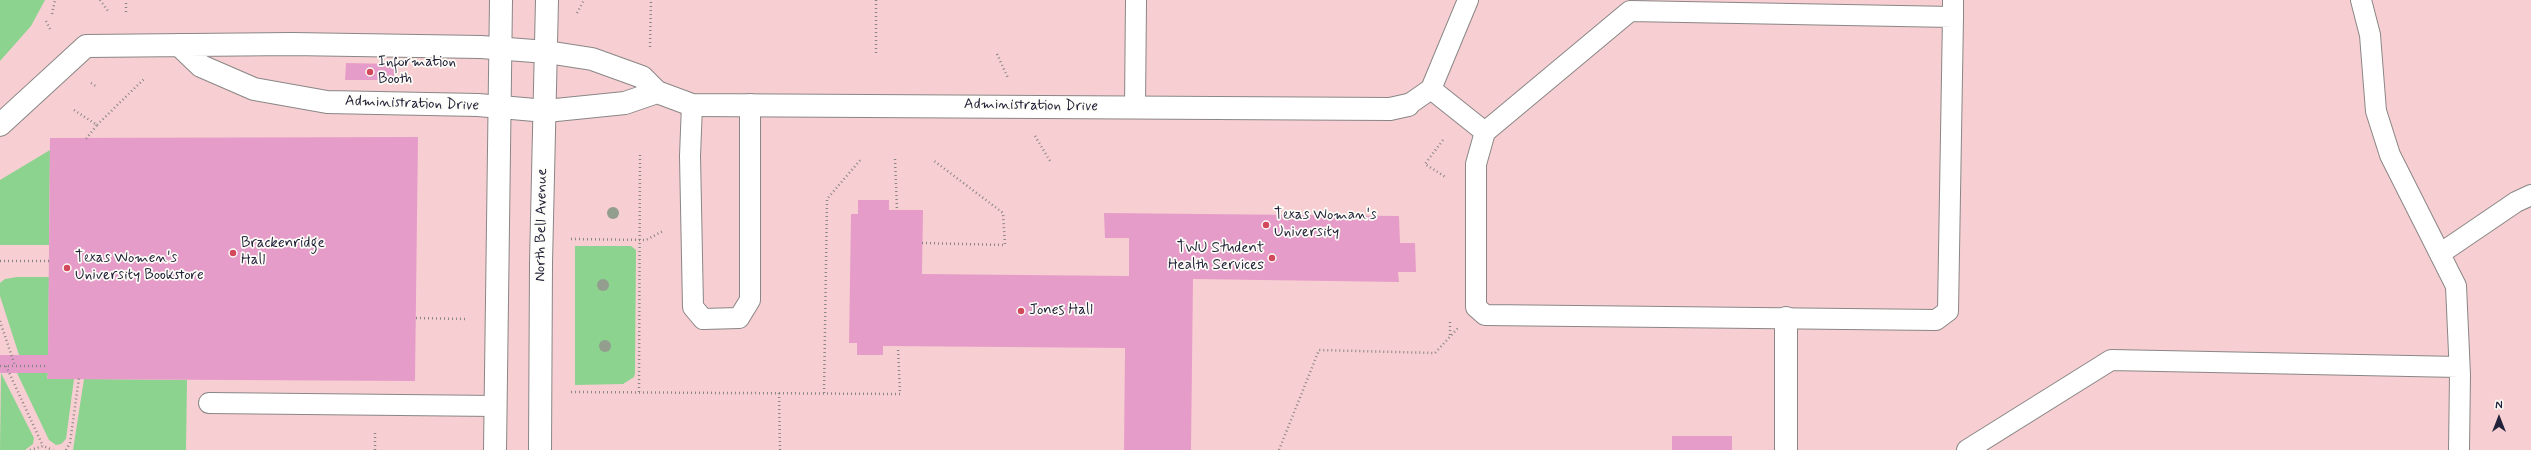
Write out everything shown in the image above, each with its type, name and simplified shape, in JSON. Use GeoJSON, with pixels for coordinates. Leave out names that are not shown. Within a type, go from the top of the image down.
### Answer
{"type":"FeatureCollection","features":[{"type":"Feature","properties":{"kind":"street"},"geometry":{"type":"LineString","coordinates":[[495,450],[501,0]]}},
{"type":"Feature","properties":{"kind":"street","name":"North Bell Avenue"},"geometry":{"type":"LineString","coordinates":[[540,450],[541,263],[546,111],[547,0]]}},
{"type":"Feature","properties":{"kind":"street","name":"Administration Drive"},"geometry":{"type":"LineString","coordinates":[[0,126],[86,46],[292,44],[501,48],[547,52],[592,59],[642,77],[657,92],[692,106],[750,104],[1390,109],[1408,106]]}},
{"type":"Feature","properties":{"kind":"street","name":"Administration Drive"},"geometry":{"type":"LineString","coordinates":[[179,45],[201,66],[254,89],[327,102],[499,107],[546,111],[625,103],[657,92]]}},
{"type":"Feature","properties":{"kind":"street"},"geometry":{"type":"LineString","coordinates":[[1786,318],[1786,450]]}},
{"type":"Feature","properties":{"kind":"lane"},"geometry":{"type":"LineString","coordinates":[[1135,107],[1136,0]]}},
{"type":"Feature","properties":{"kind":"lane"},"geometry":{"type":"LineString","coordinates":[[1408,106],[1431,89],[1468,0]]}},
{"type":"Feature","properties":{"kind":"lane"},"geometry":{"type":"LineString","coordinates":[[2361,0],[2370,35],[2376,111],[2390,155],[2441,253],[2456,286],[2459,367],[2459,450]]}},
{"type":"Feature","properties":{"kind":"lane"},"geometry":{"type":"LineString","coordinates":[[1953,8],[1948,312],[1936,320],[1484,315],[1476,307],[1476,164],[1485,132],[1630,11],[1953,8]]}},
{"type":"Feature","properties":{"kind":"lane"},"geometry":{"type":"LineString","coordinates":[[1431,89],[1485,132]]}},
{"type":"Feature","properties":{"kind":"lane"},"geometry":{"type":"LineString","coordinates":[[692,106],[690,178],[693,307],[703,319],[739,318],[750,300],[750,104]]}},
{"type":"Feature","properties":{"kind":"lane"},"geometry":{"type":"LineString","coordinates":[[2441,253],[2516,202],[2531,195]]}},
{"type":"Feature","properties":{"kind":"lane"},"geometry":{"type":"LineString","coordinates":[[1966,450],[2112,360],[2459,367]]}},
{"type":"Feature","properties":{"kind":"lane"},"geometry":{"type":"LineString","coordinates":[[209,403],[496,406]]}},
{"type":"Feature","properties":{"kind":"path"},"geometry":{"type":"LineString","coordinates":[[52,14],[55,0]]}},
{"type":"Feature","properties":{"kind":"path"},"geometry":{"type":"LineString","coordinates":[[100,0],[108,11]]}},
{"type":"Feature","properties":{"kind":"path"},"geometry":{"type":"LineString","coordinates":[[126,0],[126,12]]}},
{"type":"Feature","properties":{"kind":"path"},"geometry":{"type":"LineString","coordinates":[[650,51],[651,0]]}},
{"type":"Feature","properties":{"kind":"path"},"geometry":{"type":"LineString","coordinates":[[876,0],[876,54]]}},
{"type":"Feature","properties":{"kind":"path"},"geometry":{"type":"LineString","coordinates":[[46,20],[50,29]]}},
{"type":"Feature","properties":{"kind":"path"},"geometry":{"type":"LineString","coordinates":[[998,54],[1010,82]]}},
{"type":"Feature","properties":{"kind":"path"},"geometry":{"type":"LineString","coordinates":[[86,139],[97,125],[144,79]]}},
{"type":"Feature","properties":{"kind":"path"},"geometry":{"type":"LineString","coordinates":[[89,81],[97,87]]}},
{"type":"Feature","properties":{"kind":"path"},"geometry":{"type":"LineString","coordinates":[[74,110],[97,125]]}},
{"type":"Feature","properties":{"kind":"path"},"geometry":{"type":"LineString","coordinates":[[1034,134],[1050,161]]}},
{"type":"Feature","properties":{"kind":"path"},"geometry":{"type":"LineString","coordinates":[[1425,164],[1443,140]]}},
{"type":"Feature","properties":{"kind":"path"},"geometry":{"type":"LineString","coordinates":[[639,392],[640,154]]}},
{"type":"Feature","properties":{"kind":"path"},"geometry":{"type":"LineString","coordinates":[[824,394],[827,199],[862,158]]}},
{"type":"Feature","properties":{"kind":"path"},"geometry":{"type":"LineString","coordinates":[[895,159],[897,210]]}},
{"type":"Feature","properties":{"kind":"path"},"geometry":{"type":"LineString","coordinates":[[922,243],[1005,244],[1003,213],[933,160]]}},
{"type":"Feature","properties":{"kind":"path"},"geometry":{"type":"LineString","coordinates":[[570,239],[646,240]]}},
{"type":"Feature","properties":{"kind":"path"},"geometry":{"type":"LineString","coordinates":[[0,261],[49,261]]}},
{"type":"Feature","properties":{"kind":"path"},"geometry":{"type":"LineString","coordinates":[[1279,450],[1319,350],[1435,353],[1476,307]]}},
{"type":"Feature","properties":{"kind":"path"},"geometry":{"type":"LineString","coordinates":[[416,318],[471,319]]}},
{"type":"Feature","properties":{"kind":"path"},"geometry":{"type":"LineString","coordinates":[[0,321],[16,366]]}},
{"type":"Feature","properties":{"kind":"path"},"geometry":{"type":"LineString","coordinates":[[571,392],[900,394],[898,348]]}},
{"type":"Feature","properties":{"kind":"path"},"geometry":{"type":"LineString","coordinates":[[0,366],[48,366]]}},
{"type":"Feature","properties":{"kind":"path"},"geometry":{"type":"LineString","coordinates":[[6,366],[43,446]]}},
{"type":"Feature","properties":{"kind":"path"},"geometry":{"type":"LineString","coordinates":[[66,450],[70,443],[79,378]]}},
{"type":"Feature","properties":{"kind":"path"},"geometry":{"type":"LineString","coordinates":[[779,393],[780,450]]}},
{"type":"Feature","properties":{"kind":"path"},"geometry":{"type":"LineString","coordinates":[[30,450],[43,446],[53,450]]}},
{"type":"Feature","properties":{"kind":"shaded area","name":"Texas Woman's University"},"geometry":{"type":"Polygon","coordinates":[[[0,0],[2531,0],[2531,450],[0,450],[0,0]]]}},
{"type":"Feature","properties":{"kind":"green space"},"geometry":{"type":"Polygon","coordinates":[[[0,0],[45,0],[31,26],[0,61],[0,0]]]}},
{"type":"Feature","properties":{"kind":"green space"},"geometry":{"type":"Polygon","coordinates":[[[50,150],[49,245],[0,245],[0,180],[50,150]]]}},
{"type":"Feature","properties":{"kind":"green space"},"geometry":{"type":"Polygon","coordinates":[[[575,246],[631,246],[636,250],[635,373],[634,377],[623,384],[575,385],[575,246]]]}},
{"type":"Feature","properties":{"kind":"green space"},"geometry":{"type":"Polygon","coordinates":[[[17,277],[49,277],[48,355],[19,355],[0,296],[0,283],[5,279],[17,277]]]}},
{"type":"Feature","properties":{"kind":"green space"},"geometry":{"type":"Polygon","coordinates":[[[1,373],[34,438],[33,444],[25,450],[0,450],[1,373]]]}},
{"type":"Feature","properties":{"kind":"green space"},"geometry":{"type":"Polygon","coordinates":[[[17,373],[48,373],[47,379],[74,379],[66,439],[61,444],[56,445],[49,440],[17,373]]]}},
{"type":"Feature","properties":{"kind":"green space"},"geometry":{"type":"Polygon","coordinates":[[[84,379],[187,380],[186,450],[73,450],[84,379]]]}},
{"type":"Feature","properties":{"kind":"building","name":"Information Booth"},"geometry":{"type":"Polygon","coordinates":[[[346,63],[394,64],[394,80],[345,80],[346,63]]]}},
{"type":"Feature","properties":{"kind":"building","name":"Brackenridge Hall"},"geometry":{"type":"Polygon","coordinates":[[[418,137],[415,381],[47,379],[48,373],[0,373],[0,355],[48,355],[50,138],[418,137]]]}},
{"type":"Feature","properties":{"kind":"building","name":"Jones Hall"},"geometry":{"type":"Polygon","coordinates":[[[858,200],[889,200],[889,210],[923,210],[922,274],[1129,276],[1129,238],[1105,238],[1104,213],[1399,216],[1400,243],[1415,243],[1416,272],[1398,272],[1399,282],[1193,279],[1191,450],[1124,450],[1125,348],[883,346],[883,355],[857,355],[857,343],[849,343],[851,214],[858,214],[858,200]]]}},
{"type":"Feature","properties":{"kind":"building"},"geometry":{"type":"Polygon","coordinates":[[[1672,436],[1732,436],[1732,450],[1672,450],[1672,436]]]}},
{"type":"Feature","properties":{"kind":"place","name":"Information Booth"},"geometry":{"type":"Point","coordinates":[370,72]}},
{"type":"Feature","properties":{"kind":"place","name":"Texas Woman's University"},"geometry":{"type":"Point","coordinates":[1266,225]}},
{"type":"Feature","properties":{"kind":"place","name":"Brackenridge Hall"},"geometry":{"type":"Point","coordinates":[233,253]}},
{"type":"Feature","properties":{"kind":"place","name":"TWU Student Health Services"},"geometry":{"type":"Point","coordinates":[1272,258]}},
{"type":"Feature","properties":{"kind":"place","name":"Texas Women's University Bookstore"},"geometry":{"type":"Point","coordinates":[67,268]}},
{"type":"Feature","properties":{"kind":"place","name":"Jones Hall"},"geometry":{"type":"Point","coordinates":[1021,311]}}]}
